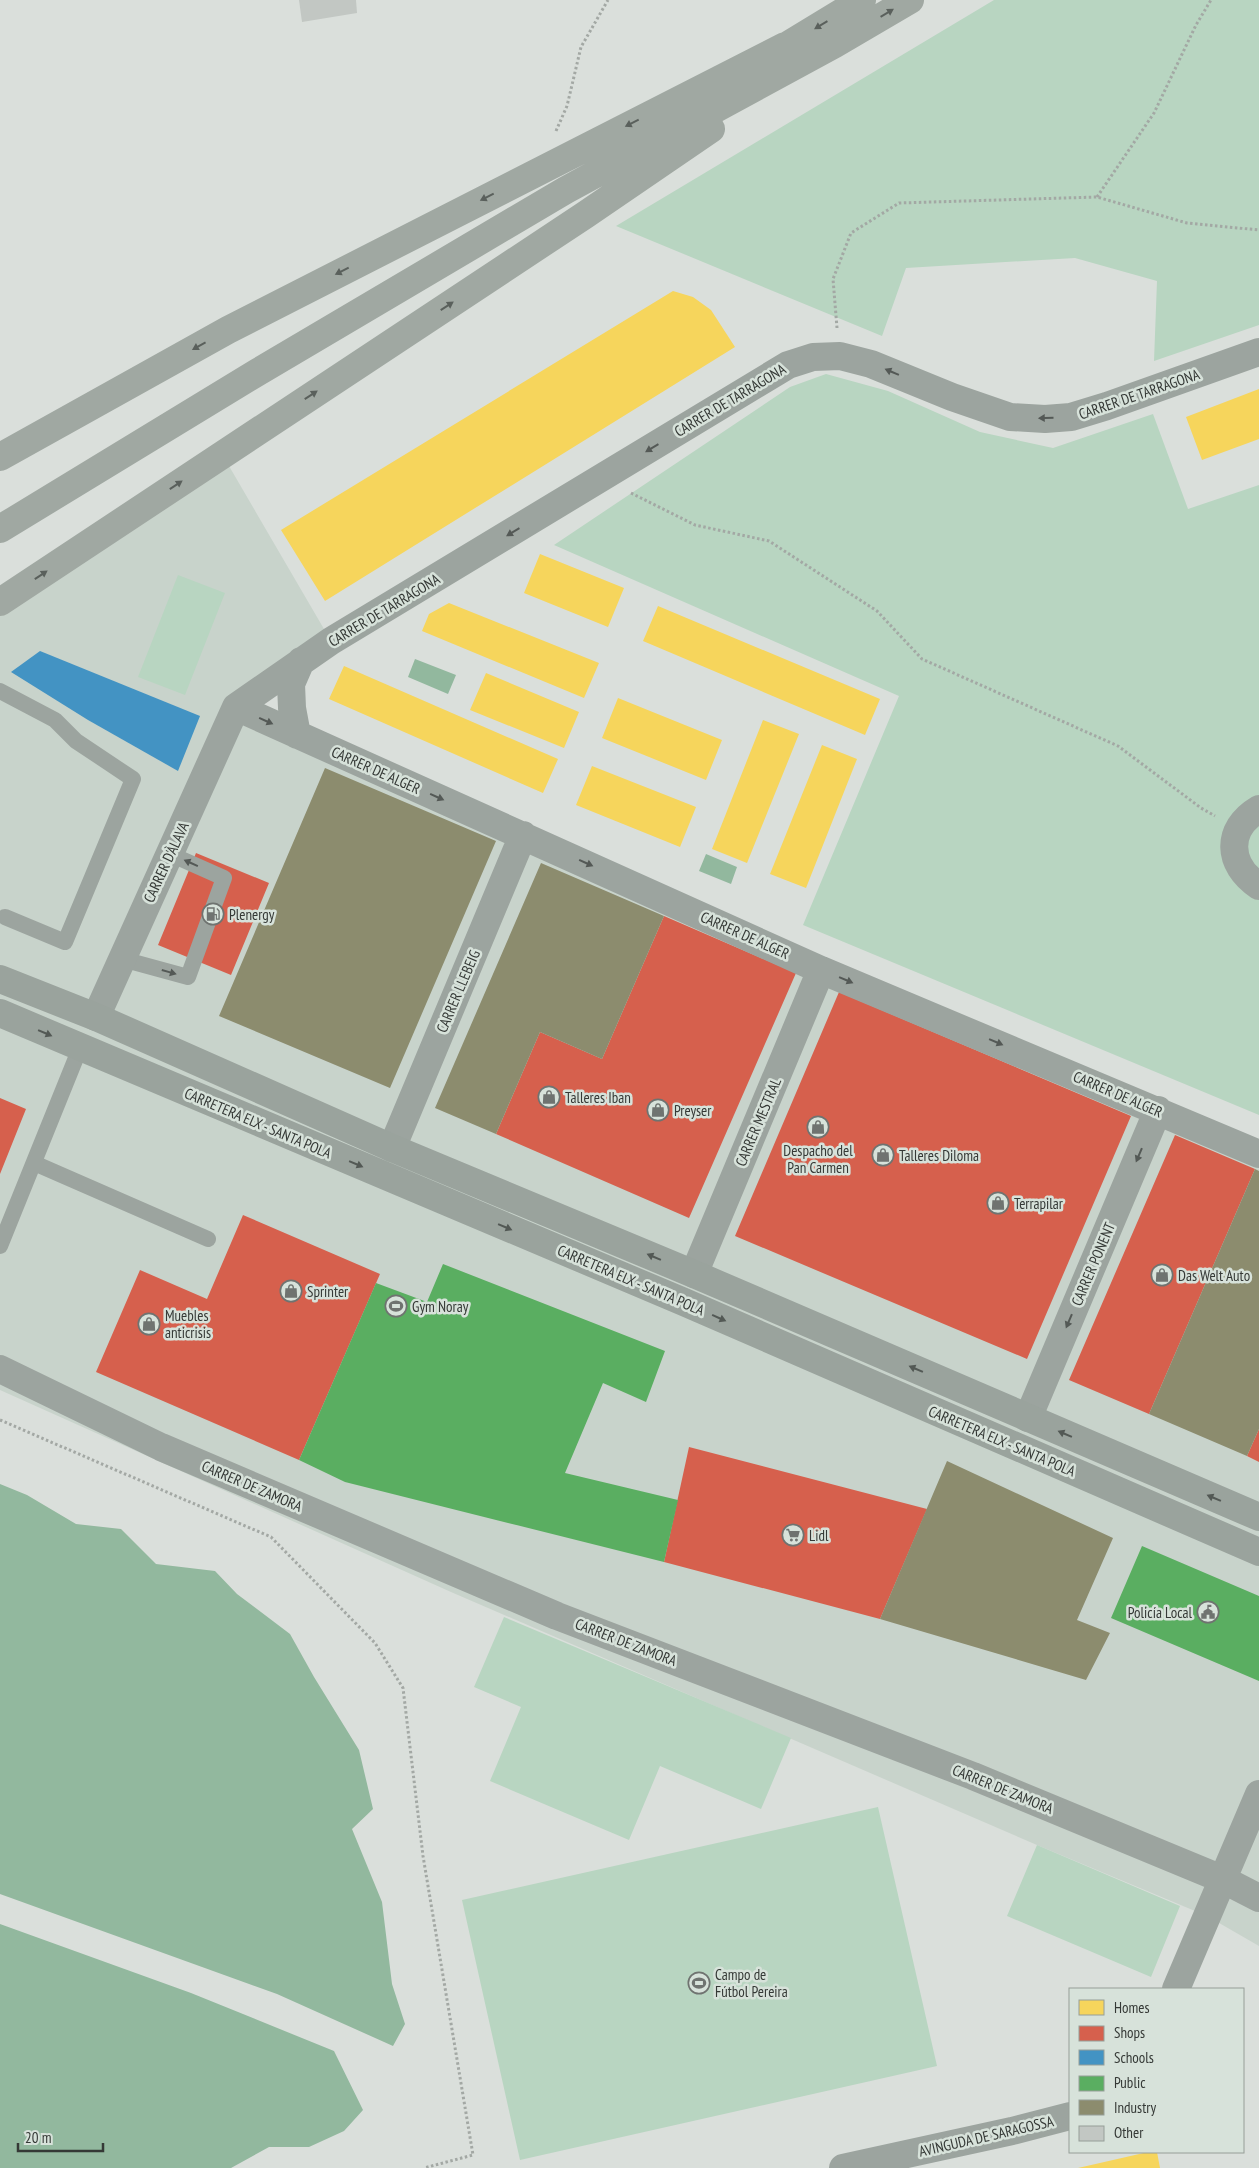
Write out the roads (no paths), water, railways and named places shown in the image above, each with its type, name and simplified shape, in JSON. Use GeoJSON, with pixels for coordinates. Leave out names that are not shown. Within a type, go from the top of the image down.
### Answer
{"type":"FeatureCollection","features":[{"type":"Feature","properties":{"kind":"highway"},"geometry":{"type":"LineString","coordinates":[[0,529],[566,190],[785,46],[862,0]]}},
{"type":"Feature","properties":{"kind":"highway"},"geometry":{"type":"LineString","coordinates":[[566,190],[835,44],[910,0]]}},
{"type":"Feature","properties":{"kind":"highway"},"geometry":{"type":"LineString","coordinates":[[0,602],[585,215],[835,44]]}},
{"type":"Feature","properties":{"kind":"highway"},"geometry":{"type":"LineString","coordinates":[[0,457],[228,330],[546,166],[785,46]]}},
{"type":"Feature","properties":{"kind":"main road","name":"CARRETERA ELX - SANTA POLA"},"geometry":{"type":"LineString","coordinates":[[0,979],[96,1017],[392,1148],[694,1274],[1259,1517]]}},
{"type":"Feature","properties":{"kind":"main road","name":"CARRETERA ELX - SANTA POLA"},"geometry":{"type":"LineString","coordinates":[[0,1013],[684,1302],[1259,1552]]}},
{"type":"Feature","properties":{"kind":"street","name":"CARRER DE TARRAGONA"},"geometry":{"type":"LineString","coordinates":[[236,707],[339,636],[788,365],[813,357],[840,356],[871,364],[952,397],[1010,417],[1045,419],[1072,417],[1259,352]]}},
{"type":"Feature","properties":{"kind":"street"},"geometry":{"type":"LineString","coordinates":[[297,734],[291,684],[301,661]]}},
{"type":"Feature","properties":{"kind":"street","name":"CARRER DE ALGER"},"geometry":{"type":"LineString","coordinates":[[236,707],[821,970],[1259,1154]]}},
{"type":"Feature","properties":{"kind":"street","name":"CARRER D'ÀLAVA"},"geometry":{"type":"LineString","coordinates":[[96,1017],[236,707]]}},
{"type":"Feature","properties":{"kind":"street"},"geometry":{"type":"LineString","coordinates":[[1259,808],[1246,817],[1238,829],[1234,842],[1234,855],[1239,868],[1248,879],[1259,886]]}},
{"type":"Feature","properties":{"kind":"street","name":"CARRER LLEBEIG"},"geometry":{"type":"LineString","coordinates":[[392,1148],[523,835]]}},
{"type":"Feature","properties":{"kind":"street","name":"CARRER MESTRAL"},"geometry":{"type":"LineString","coordinates":[[694,1274],[821,970]]}},
{"type":"Feature","properties":{"kind":"street","name":"CARRER PONENT"},"geometry":{"type":"LineString","coordinates":[[1028,1418],[1158,1110]]}},
{"type":"Feature","properties":{"kind":"street","name":"CARRER DE ZAMORA"},"geometry":{"type":"LineString","coordinates":[[0,1369],[170,1451],[557,1616],[973,1776],[1222,1879],[1259,1898]]}},
{"type":"Feature","properties":{"kind":"street"},"geometry":{"type":"LineString","coordinates":[[1176,1988],[1259,1794]]}},
{"type":"Feature","properties":{"kind":"street","name":"AVINGUDA DE SARAGOSSA"},"geometry":{"type":"LineString","coordinates":[[842,2168],[1029,2127],[1069,2116]]}},
{"type":"Feature","properties":{"kind":"lane"},"geometry":{"type":"LineString","coordinates":[[0,691],[56,720],[76,741],[133,779],[65,942],[5,917]]}},
{"type":"Feature","properties":{"kind":"lane"},"geometry":{"type":"LineString","coordinates":[[122,959],[188,977],[224,878],[170,854]]}},
{"type":"Feature","properties":{"kind":"lane"},"geometry":{"type":"LineString","coordinates":[[0,1246],[80,1048]]}},
{"type":"Feature","properties":{"kind":"lane"},"geometry":{"type":"LineString","coordinates":[[34,1163],[208,1239]]}},
{"type":"Feature","properties":{"kind":"place","name":"Plenergy"},"geometry":{"type":"Point","coordinates":[213,914]}},
{"type":"Feature","properties":{"kind":"place","name":"Talleres Iban"},"geometry":{"type":"Point","coordinates":[549,1097]}},
{"type":"Feature","properties":{"kind":"place","name":"Preyser"},"geometry":{"type":"Point","coordinates":[658,1110]}},
{"type":"Feature","properties":{"kind":"place","name":"Despacho del Pan Carmen"},"geometry":{"type":"Point","coordinates":[818,1127]}},
{"type":"Feature","properties":{"kind":"place","name":"Talleres Diloma"},"geometry":{"type":"Point","coordinates":[883,1155]}},
{"type":"Feature","properties":{"kind":"place","name":"Terrapilar"},"geometry":{"type":"Point","coordinates":[998,1203]}},
{"type":"Feature","properties":{"kind":"place","name":"Das Welt Auto"},"geometry":{"type":"Point","coordinates":[1162,1275]}},
{"type":"Feature","properties":{"kind":"place","name":"Sprinter"},"geometry":{"type":"Point","coordinates":[291,1291]}},
{"type":"Feature","properties":{"kind":"place","name":"Gym Noray"},"geometry":{"type":"Point","coordinates":[396,1306]}},
{"type":"Feature","properties":{"kind":"place","name":"Muebles anticrisis"},"geometry":{"type":"Point","coordinates":[149,1324]}},
{"type":"Feature","properties":{"kind":"place","name":"Lidl"},"geometry":{"type":"Point","coordinates":[793,1535]}},
{"type":"Feature","properties":{"kind":"place","name":"Policía Local"},"geometry":{"type":"Point","coordinates":[1208,1612]}},
{"type":"Feature","properties":{"kind":"place","name":"Campo de Fútbol Pereira"},"geometry":{"type":"Point","coordinates":[699,1983]}}]}
